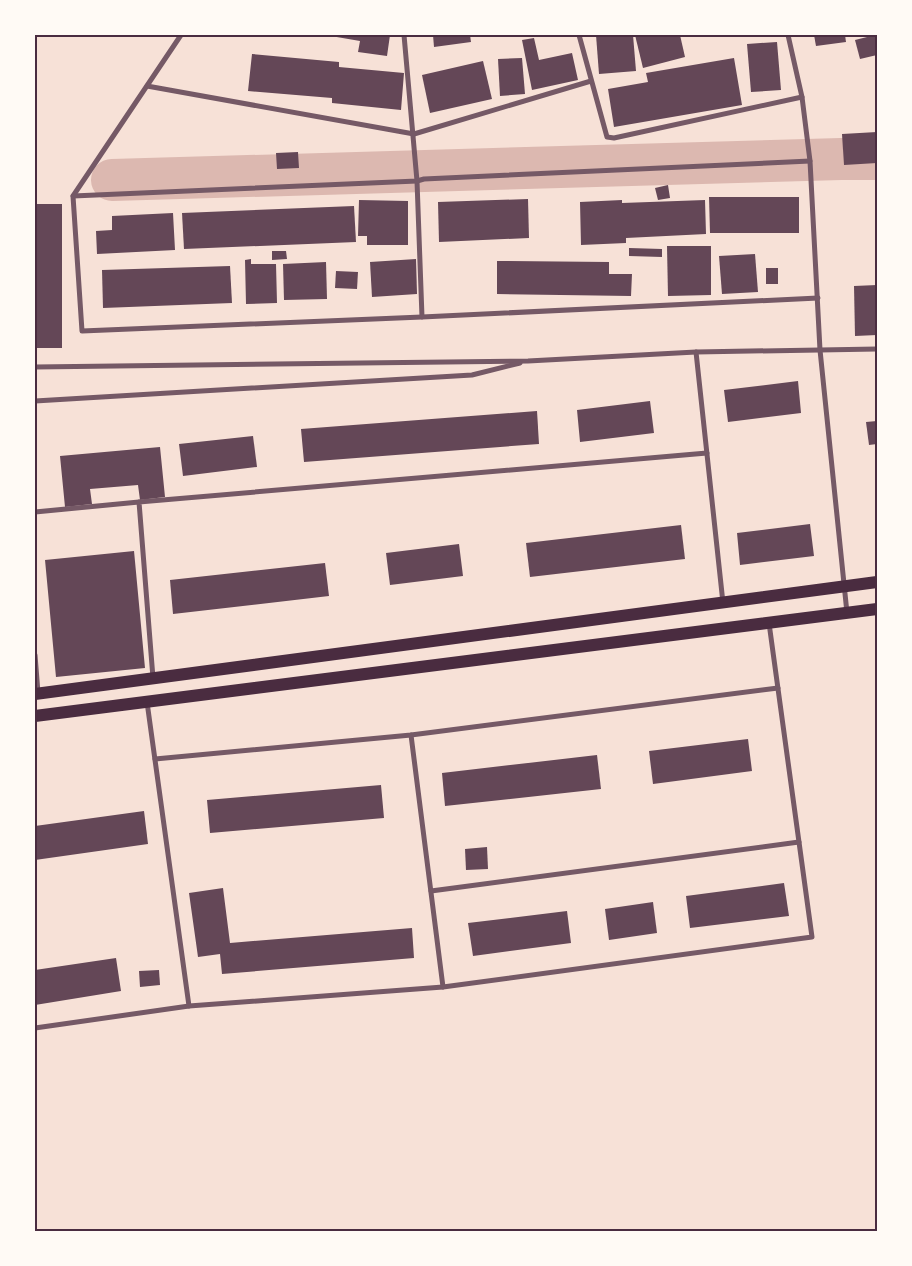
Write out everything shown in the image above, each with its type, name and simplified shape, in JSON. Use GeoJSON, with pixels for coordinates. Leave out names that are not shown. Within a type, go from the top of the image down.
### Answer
{"type":"FeatureCollection","features":[{"type":"Feature","properties":{"kind":"main road"},"geometry":{"type":"LineString","coordinates":[[36,694],[877,582]]}},
{"type":"Feature","properties":{"kind":"main road"},"geometry":{"type":"LineString","coordinates":[[35,716],[877,609]]}},
{"type":"Feature","properties":{"kind":"street"},"geometry":{"type":"LineString","coordinates":[[181,35],[73,196],[82,331],[818,298]]}},
{"type":"Feature","properties":{"kind":"street"},"geometry":{"type":"LineString","coordinates":[[404,35],[414,134],[422,317]]}},
{"type":"Feature","properties":{"kind":"street"},"geometry":{"type":"LineString","coordinates":[[579,35],[604,133],[607,137],[614,138],[802,97]]}},
{"type":"Feature","properties":{"kind":"street"},"geometry":{"type":"LineString","coordinates":[[788,35],[802,97],[810,161],[820,350],[847,613]]}},
{"type":"Feature","properties":{"kind":"street"},"geometry":{"type":"LineString","coordinates":[[147,86],[414,134],[591,82]]}},
{"type":"Feature","properties":{"kind":"street"},"geometry":{"type":"LineString","coordinates":[[73,196],[417,182],[424,179],[810,161]]}},
{"type":"Feature","properties":{"kind":"street"},"geometry":{"type":"LineString","coordinates":[[35,368],[528,360],[696,352],[877,350]]}},
{"type":"Feature","properties":{"kind":"street"},"geometry":{"type":"LineString","coordinates":[[696,352],[723,603]]}},
{"type":"Feature","properties":{"kind":"street"},"geometry":{"type":"LineString","coordinates":[[35,400],[472,375],[528,360]]}},
{"type":"Feature","properties":{"kind":"street"},"geometry":{"type":"LineString","coordinates":[[35,512],[707,453]]}},
{"type":"Feature","properties":{"kind":"street"},"geometry":{"type":"LineString","coordinates":[[139,502],[154,679]]}},
{"type":"Feature","properties":{"kind":"street"},"geometry":{"type":"LineString","coordinates":[[35,1028],[189,1006],[443,987],[812,937],[769,622]]}},
{"type":"Feature","properties":{"kind":"street"},"geometry":{"type":"LineString","coordinates":[[35,657],[36,694]]}},
{"type":"Feature","properties":{"kind":"street"},"geometry":{"type":"LineString","coordinates":[[155,759],[411,735],[778,688]]}},
{"type":"Feature","properties":{"kind":"street"},"geometry":{"type":"LineString","coordinates":[[147,701],[189,1006]]}},
{"type":"Feature","properties":{"kind":"street"},"geometry":{"type":"LineString","coordinates":[[411,735],[443,987]]}},
{"type":"Feature","properties":{"kind":"street"},"geometry":{"type":"LineString","coordinates":[[431,891],[799,842]]}},
{"type":"Feature","properties":{"kind":"building"},"geometry":{"type":"Polygon","coordinates":[[[325,35],[390,35],[387,56],[358,52],[360,41],[325,35]]]}},
{"type":"Feature","properties":{"kind":"building"},"geometry":{"type":"Polygon","coordinates":[[[433,35],[470,35],[471,42],[434,47],[433,35]]]}},
{"type":"Feature","properties":{"kind":"building"},"geometry":{"type":"Polygon","coordinates":[[[596,35],[633,35],[636,71],[599,74],[596,35]]]}},
{"type":"Feature","properties":{"kind":"building"},"geometry":{"type":"Polygon","coordinates":[[[635,35],[680,35],[685,57],[643,68],[635,35]]]}},
{"type":"Feature","properties":{"kind":"building"},"geometry":{"type":"Polygon","coordinates":[[[814,35],[845,35],[846,42],[816,46],[814,35]]]}},
{"type":"Feature","properties":{"kind":"building"},"geometry":{"type":"Polygon","coordinates":[[[875,35],[877,55],[860,59],[855,40],[875,35]]]}},
{"type":"Feature","properties":{"kind":"building"},"geometry":{"type":"Polygon","coordinates":[[[534,38],[539,60],[572,53],[578,80],[532,90],[522,40],[534,38]]]}},
{"type":"Feature","properties":{"kind":"building"},"geometry":{"type":"Polygon","coordinates":[[[777,42],[781,90],[751,92],[747,44],[777,42]]]}},
{"type":"Feature","properties":{"kind":"building"},"geometry":{"type":"Polygon","coordinates":[[[252,54],[339,62],[339,67],[404,73],[401,110],[332,103],[332,98],[248,91],[252,54]]]}},
{"type":"Feature","properties":{"kind":"building"},"geometry":{"type":"Polygon","coordinates":[[[522,58],[525,94],[500,96],[498,59],[522,58]]]}},
{"type":"Feature","properties":{"kind":"building"},"geometry":{"type":"Polygon","coordinates":[[[734,58],[742,105],[614,127],[608,89],[648,82],[646,73],[734,58]]]}},
{"type":"Feature","properties":{"kind":"building"},"geometry":{"type":"Polygon","coordinates":[[[483,61],[492,99],[430,113],[422,75],[483,61]]]}},
{"type":"Feature","properties":{"kind":"building"},"geometry":{"type":"Polygon","coordinates":[[[877,132],[877,163],[844,165],[842,134],[877,132]]]}},
{"type":"Feature","properties":{"kind":"building"},"geometry":{"type":"Polygon","coordinates":[[[298,152],[299,168],[277,169],[276,153],[298,152]]]}},
{"type":"Feature","properties":{"kind":"building"},"geometry":{"type":"Polygon","coordinates":[[[668,185],[670,198],[658,200],[655,188],[668,185]]]}},
{"type":"Feature","properties":{"kind":"building"},"geometry":{"type":"Polygon","coordinates":[[[709,197],[799,197],[799,233],[710,233],[709,197]]]}},
{"type":"Feature","properties":{"kind":"building"},"geometry":{"type":"Polygon","coordinates":[[[528,199],[529,238],[439,242],[438,202],[528,199]]]}},
{"type":"Feature","properties":{"kind":"building"},"geometry":{"type":"Polygon","coordinates":[[[359,200],[408,201],[408,245],[367,245],[367,236],[358,236],[359,200]]]}},
{"type":"Feature","properties":{"kind":"building"},"geometry":{"type":"Polygon","coordinates":[[[622,200],[622,203],[705,200],[706,234],[626,238],[626,243],[581,245],[580,202],[622,200]]]}},
{"type":"Feature","properties":{"kind":"building"},"geometry":{"type":"Polygon","coordinates":[[[35,204],[62,204],[62,348],[35,348],[35,204]]]}},
{"type":"Feature","properties":{"kind":"building"},"geometry":{"type":"Polygon","coordinates":[[[354,206],[356,242],[184,249],[182,213],[354,206]]]}},
{"type":"Feature","properties":{"kind":"building"},"geometry":{"type":"Polygon","coordinates":[[[173,213],[175,250],[97,254],[96,231],[112,230],[112,216],[173,213]]]}},
{"type":"Feature","properties":{"kind":"building"},"geometry":{"type":"Polygon","coordinates":[[[667,246],[711,246],[711,295],[668,296],[667,246]]]}},
{"type":"Feature","properties":{"kind":"building"},"geometry":{"type":"Polygon","coordinates":[[[629,248],[662,249],[662,257],[629,256],[629,248]]]}},
{"type":"Feature","properties":{"kind":"building"},"geometry":{"type":"Polygon","coordinates":[[[272,251],[286,251],[287,259],[272,260],[272,251]]]}},
{"type":"Feature","properties":{"kind":"building"},"geometry":{"type":"Polygon","coordinates":[[[755,254],[758,292],[722,294],[719,256],[755,254]]]}},
{"type":"Feature","properties":{"kind":"building"},"geometry":{"type":"Polygon","coordinates":[[[251,259],[251,264],[276,264],[277,303],[246,304],[245,260],[251,259]]]}},
{"type":"Feature","properties":{"kind":"building"},"geometry":{"type":"Polygon","coordinates":[[[416,259],[417,294],[372,297],[370,262],[416,259]]]}},
{"type":"Feature","properties":{"kind":"building"},"geometry":{"type":"Polygon","coordinates":[[[497,261],[609,262],[609,274],[632,274],[631,296],[497,294],[497,261]]]}},
{"type":"Feature","properties":{"kind":"building"},"geometry":{"type":"Polygon","coordinates":[[[326,262],[327,299],[284,300],[283,264],[326,262]]]}},
{"type":"Feature","properties":{"kind":"building"},"geometry":{"type":"Polygon","coordinates":[[[230,266],[232,303],[103,308],[102,270],[230,266]]]}},
{"type":"Feature","properties":{"kind":"building"},"geometry":{"type":"Polygon","coordinates":[[[766,268],[778,268],[778,284],[766,284],[766,268]]]}},
{"type":"Feature","properties":{"kind":"building"},"geometry":{"type":"Polygon","coordinates":[[[336,271],[358,272],[357,289],[335,288],[336,271]]]}},
{"type":"Feature","properties":{"kind":"building"},"geometry":{"type":"Polygon","coordinates":[[[877,285],[877,335],[855,336],[854,286],[877,285]]]}},
{"type":"Feature","properties":{"kind":"building"},"geometry":{"type":"Polygon","coordinates":[[[798,381],[801,413],[728,422],[724,390],[798,381]]]}},
{"type":"Feature","properties":{"kind":"building"},"geometry":{"type":"Polygon","coordinates":[[[650,401],[654,433],[580,442],[577,410],[650,401]]]}},
{"type":"Feature","properties":{"kind":"building"},"geometry":{"type":"Polygon","coordinates":[[[537,411],[539,444],[304,462],[301,429],[537,411]]]}},
{"type":"Feature","properties":{"kind":"building"},"geometry":{"type":"Polygon","coordinates":[[[877,421],[877,444],[869,445],[866,422],[877,421]]]}},
{"type":"Feature","properties":{"kind":"building"},"geometry":{"type":"Polygon","coordinates":[[[253,436],[257,467],[183,476],[179,444],[253,436]]]}},
{"type":"Feature","properties":{"kind":"building"},"geometry":{"type":"Polygon","coordinates":[[[160,447],[165,497],[140,500],[138,485],[90,489],[92,504],[65,507],[60,456],[160,447]]]}},
{"type":"Feature","properties":{"kind":"building"},"geometry":{"type":"Polygon","coordinates":[[[810,524],[814,556],[740,565],[737,533],[810,524]]]}},
{"type":"Feature","properties":{"kind":"building"},"geometry":{"type":"Polygon","coordinates":[[[681,525],[685,559],[530,577],[526,543],[681,525]]]}},
{"type":"Feature","properties":{"kind":"building"},"geometry":{"type":"Polygon","coordinates":[[[459,544],[463,576],[390,585],[386,553],[459,544]]]}},
{"type":"Feature","properties":{"kind":"building"},"geometry":{"type":"Polygon","coordinates":[[[134,551],[145,668],[56,677],[45,560],[134,551]]]}},
{"type":"Feature","properties":{"kind":"building"},"geometry":{"type":"Polygon","coordinates":[[[325,563],[329,596],[173,614],[170,580],[325,563]]]}},
{"type":"Feature","properties":{"kind":"building"},"geometry":{"type":"Polygon","coordinates":[[[748,739],[752,771],[653,784],[649,751],[748,739]]]}},
{"type":"Feature","properties":{"kind":"building"},"geometry":{"type":"Polygon","coordinates":[[[597,755],[601,789],[445,806],[442,773],[597,755]]]}},
{"type":"Feature","properties":{"kind":"building"},"geometry":{"type":"Polygon","coordinates":[[[381,785],[384,818],[210,833],[207,800],[381,785]]]}},
{"type":"Feature","properties":{"kind":"building"},"geometry":{"type":"Polygon","coordinates":[[[144,811],[148,844],[35,860],[35,826],[144,811]]]}},
{"type":"Feature","properties":{"kind":"building"},"geometry":{"type":"Polygon","coordinates":[[[487,847],[488,869],[466,870],[465,849],[487,847]]]}},
{"type":"Feature","properties":{"kind":"building"},"geometry":{"type":"Polygon","coordinates":[[[784,883],[789,916],[690,928],[686,896],[784,883]]]}},
{"type":"Feature","properties":{"kind":"building"},"geometry":{"type":"Polygon","coordinates":[[[223,888],[230,943],[412,928],[414,958],[222,974],[220,954],[198,957],[189,893],[223,888]]]}},
{"type":"Feature","properties":{"kind":"building"},"geometry":{"type":"Polygon","coordinates":[[[653,902],[657,933],[609,940],[605,909],[653,902]]]}},
{"type":"Feature","properties":{"kind":"building"},"geometry":{"type":"Polygon","coordinates":[[[567,911],[571,943],[473,956],[468,923],[567,911]]]}},
{"type":"Feature","properties":{"kind":"building"},"geometry":{"type":"Polygon","coordinates":[[[116,958],[121,991],[35,1005],[35,970],[116,958]]]}},
{"type":"Feature","properties":{"kind":"building"},"geometry":{"type":"Polygon","coordinates":[[[159,970],[160,985],[140,987],[139,971],[159,970]]]}},
{"type":"Feature","properties":{"kind":"waterway"},"geometry":{"type":"LineString","coordinates":[[112,180],[877,159]]}}]}
